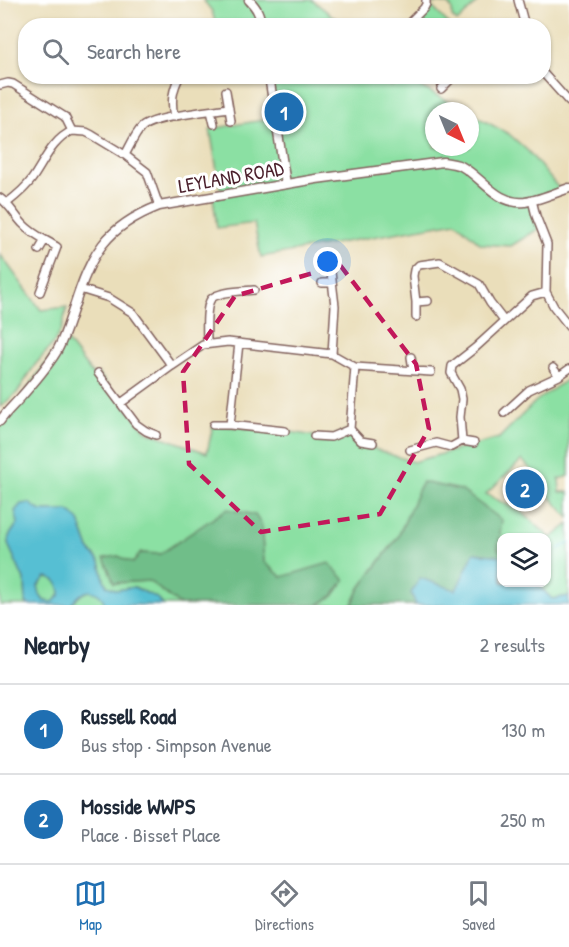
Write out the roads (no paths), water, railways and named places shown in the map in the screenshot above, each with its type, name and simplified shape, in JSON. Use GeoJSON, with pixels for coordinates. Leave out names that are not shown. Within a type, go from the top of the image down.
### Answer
{"type":"FeatureCollection","features":[{"type":"Feature","properties":{"kind":"street"},"geometry":{"type":"LineString","coordinates":[[249,0],[255,6],[260,18]]}},
{"type":"Feature","properties":{"kind":"street"},"geometry":{"type":"LineString","coordinates":[[414,18],[424,8],[426,0]]}},
{"type":"Feature","properties":{"kind":"street"},"geometry":{"type":"LineString","coordinates":[[519,0],[523,18]]}},
{"type":"Feature","properties":{"kind":"street"},"geometry":{"type":"LineString","coordinates":[[551,83],[569,102]]}},
{"type":"Feature","properties":{"kind":"street"},"geometry":{"type":"LineString","coordinates":[[0,85],[14,84],[65,117],[72,132]]}},
{"type":"Feature","properties":{"kind":"street"},"geometry":{"type":"LineString","coordinates":[[174,117],[172,105],[177,84]]}},
{"type":"Feature","properties":{"kind":"street"},"geometry":{"type":"LineString","coordinates":[[270,84],[286,184]]}},
{"type":"Feature","properties":{"kind":"street"},"geometry":{"type":"LineString","coordinates":[[441,89],[446,84]]}},
{"type":"Feature","properties":{"kind":"street"},"geometry":{"type":"LineString","coordinates":[[226,91],[231,121]]}},
{"type":"Feature","properties":{"kind":"street"},"geometry":{"type":"LineString","coordinates":[[125,155],[141,128],[149,123],[229,108]]}},
{"type":"Feature","properties":{"kind":"street"},"geometry":{"type":"LineString","coordinates":[[211,111],[214,124]]}},
{"type":"Feature","properties":{"kind":"street"},"geometry":{"type":"LineString","coordinates":[[7,203],[31,180],[56,143],[72,132],[86,132],[125,155],[147,172],[159,206]]}},
{"type":"Feature","properties":{"kind":"street","name":"LEYLAND ROAD"},"geometry":{"type":"LineString","coordinates":[[0,421],[32,385],[64,338],[80,289],[93,258],[102,245],[112,234],[134,218],[159,206],[286,184],[443,162],[463,167],[505,200],[523,202],[569,188]]}},
{"type":"Feature","properties":{"kind":"street"},"geometry":{"type":"LineString","coordinates":[[0,198],[7,203],[28,229],[57,247],[40,292]]}},
{"type":"Feature","properties":{"kind":"street"},"geometry":{"type":"LineString","coordinates":[[532,200],[547,244],[546,292],[569,326]]}},
{"type":"Feature","properties":{"kind":"street"},"geometry":{"type":"LineString","coordinates":[[39,250],[45,240]]}},
{"type":"Feature","properties":{"kind":"street"},"geometry":{"type":"LineString","coordinates":[[416,317],[412,276],[414,270],[419,265],[440,262],[479,284],[504,321]]}},
{"type":"Feature","properties":{"kind":"street"},"geometry":{"type":"LineString","coordinates":[[331,272],[335,306],[332,354]]}},
{"type":"Feature","properties":{"kind":"street"},"geometry":{"type":"LineString","coordinates":[[322,284],[332,282]]}},
{"type":"Feature","properties":{"kind":"street"},"geometry":{"type":"LineString","coordinates":[[80,289],[110,298],[125,306],[133,313],[172,366]]}},
{"type":"Feature","properties":{"kind":"street"},"geometry":{"type":"LineString","coordinates":[[207,343],[209,307],[212,299],[230,293],[254,290]]}},
{"type":"Feature","properties":{"kind":"street"},"geometry":{"type":"LineString","coordinates":[[462,441],[460,417],[462,399],[460,389],[451,373],[452,366],[532,296],[546,292]]}},
{"type":"Feature","properties":{"kind":"street"},"geometry":{"type":"LineString","coordinates":[[416,302],[428,301]]}},
{"type":"Feature","properties":{"kind":"street"},"geometry":{"type":"LineString","coordinates":[[121,403],[207,343],[228,342],[332,354],[355,367],[431,372]]}},
{"type":"Feature","properties":{"kind":"street"},"geometry":{"type":"LineString","coordinates":[[230,425],[239,343]]}},
{"type":"Feature","properties":{"kind":"street"},"geometry":{"type":"LineString","coordinates":[[411,357],[413,370]]}},
{"type":"Feature","properties":{"kind":"street"},"geometry":{"type":"LineString","coordinates":[[355,367],[350,429],[361,441],[373,443]]}},
{"type":"Feature","properties":{"kind":"street"},"geometry":{"type":"LineString","coordinates":[[553,368],[559,376]]}},
{"type":"Feature","properties":{"kind":"street"},"geometry":{"type":"LineString","coordinates":[[504,413],[529,390],[569,369]]}},
{"type":"Feature","properties":{"kind":"street"},"geometry":{"type":"LineString","coordinates":[[98,373],[136,424],[156,435]]}},
{"type":"Feature","properties":{"kind":"street"},"geometry":{"type":"LineString","coordinates":[[213,425],[285,431]]}},
{"type":"Feature","properties":{"kind":"street"},"geometry":{"type":"LineString","coordinates":[[314,436],[331,437],[350,429]]}},
{"type":"Feature","properties":{"kind":"street"},"geometry":{"type":"LineString","coordinates":[[410,450],[436,443],[451,447],[462,441],[474,443]]}},
{"type":"Feature","properties":{"kind":"water"},"geometry":{"type":"Polygon","coordinates":[[[29,503],[41,511],[68,511],[73,514],[79,521],[89,549],[100,562],[107,586],[117,590],[134,587],[157,598],[163,605],[105,605],[99,595],[90,591],[80,595],[70,605],[28,605],[25,582],[8,544],[9,536],[18,523],[15,511],[21,504],[29,503]],[[46,577],[38,586],[40,595],[44,601],[53,602],[60,595],[60,591],[53,579],[46,577]]]}},
{"type":"Feature","properties":{"kind":"water"},"geometry":{"type":"Polygon","coordinates":[[[474,553],[497,556],[497,587],[540,587],[552,599],[569,596],[569,605],[416,605],[411,593],[420,578],[456,590],[474,553]]]}},
{"type":"Feature","properties":{"kind":"waterway"},"geometry":{"type":"LineString","coordinates":[[559,549],[569,543]]}},
{"type":"Feature","properties":{"kind":"place","name":"Russell Road"},"geometry":{"type":"Point","coordinates":[284,112]}},
{"type":"Feature","properties":{"kind":"place","name":"Mosside WWPS"},"geometry":{"type":"Point","coordinates":[525,489]}}]}
